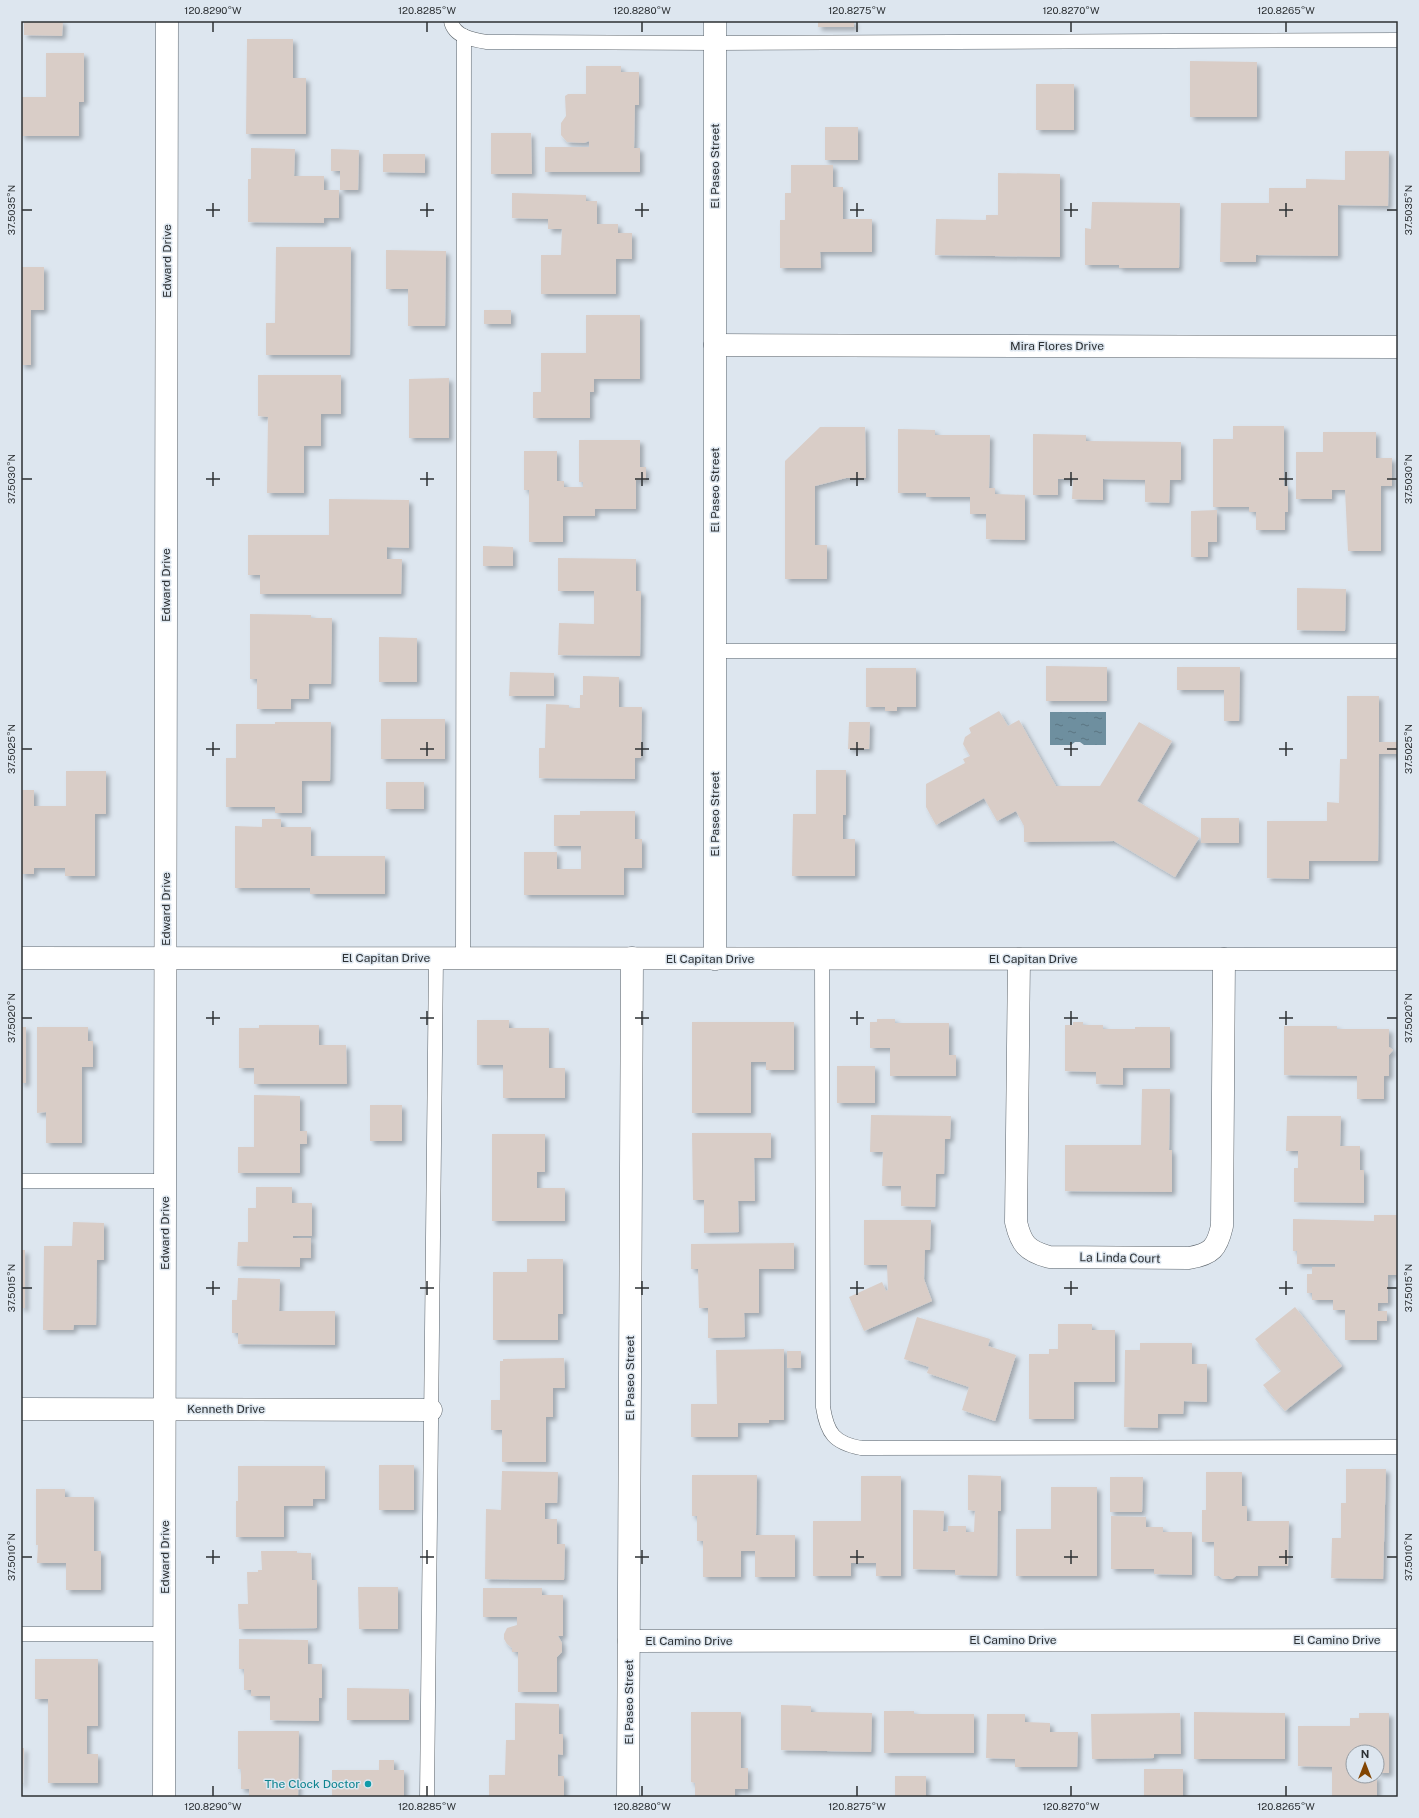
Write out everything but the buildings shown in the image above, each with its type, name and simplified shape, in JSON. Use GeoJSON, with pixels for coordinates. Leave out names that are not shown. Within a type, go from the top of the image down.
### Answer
{"type":"FeatureCollection","features":[{"type":"Feature","properties":{"kind":"street","name":"Edward Drive"},"geometry":{"type":"LineString","coordinates":[[164,1797],[167,21]]}},
{"type":"Feature","properties":{"kind":"street","name":"El Paseo Street"},"geometry":{"type":"LineString","coordinates":[[715,21],[715,959]]}},
{"type":"Feature","properties":{"kind":"street","name":"Mira Flores Drive"},"geometry":{"type":"LineString","coordinates":[[715,346],[1398,347]]}},
{"type":"Feature","properties":{"kind":"street","name":"El Capitan Drive"},"geometry":{"type":"LineString","coordinates":[[21,958],[1398,959]]}},
{"type":"Feature","properties":{"kind":"street","name":"El Paseo Street"},"geometry":{"type":"LineString","coordinates":[[628,1797],[632,958]]}},
{"type":"Feature","properties":{"kind":"street","name":"La Linda Court"},"geometry":{"type":"LineString","coordinates":[[1019,959],[1016,1222],[1019,1235],[1026,1246],[1036,1254],[1049,1257],[1190,1258],[1202,1256],[1213,1250],[1220,1238],[1222,1226],[1224,959]]}},
{"type":"Feature","properties":{"kind":"street","name":"Kenneth Drive"},"geometry":{"type":"LineString","coordinates":[[21,1409],[431,1410]]}},
{"type":"Feature","properties":{"kind":"street","name":"El Camino Drive"},"geometry":{"type":"LineString","coordinates":[[629,1641],[1398,1640]]}},
{"type":"Feature","properties":{"kind":"lane"},"geometry":{"type":"LineString","coordinates":[[451,21],[456,31],[464,36],[488,42],[715,43],[1398,40]]}},
{"type":"Feature","properties":{"kind":"lane"},"geometry":{"type":"LineString","coordinates":[[463,958],[464,36]]}},
{"type":"Feature","properties":{"kind":"lane"},"geometry":{"type":"LineString","coordinates":[[715,650],[1398,651]]}},
{"type":"Feature","properties":{"kind":"lane"},"geometry":{"type":"LineString","coordinates":[[427,1797],[436,958]]}},
{"type":"Feature","properties":{"kind":"lane"},"geometry":{"type":"LineString","coordinates":[[822,959],[823,1407],[827,1425],[835,1438],[851,1446],[861,1448],[1398,1447]]}},
{"type":"Feature","properties":{"kind":"lane"},"geometry":{"type":"LineString","coordinates":[[21,1181],[165,1181]]}},
{"type":"Feature","properties":{"kind":"lane"},"geometry":{"type":"LineString","coordinates":[[21,1634],[165,1634]]}},
{"type":"Feature","properties":{"kind":"water"},"geometry":{"type":"Polygon","coordinates":[[[1050,712],[1106,712],[1106,745],[1084,745],[1080,742],[1075,742],[1071,745],[1050,745],[1050,712]]]}},
{"type":"Feature","properties":{"kind":"place","name":"The Clock Doctor"},"geometry":{"type":"Point","coordinates":[368,1784]}}]}
